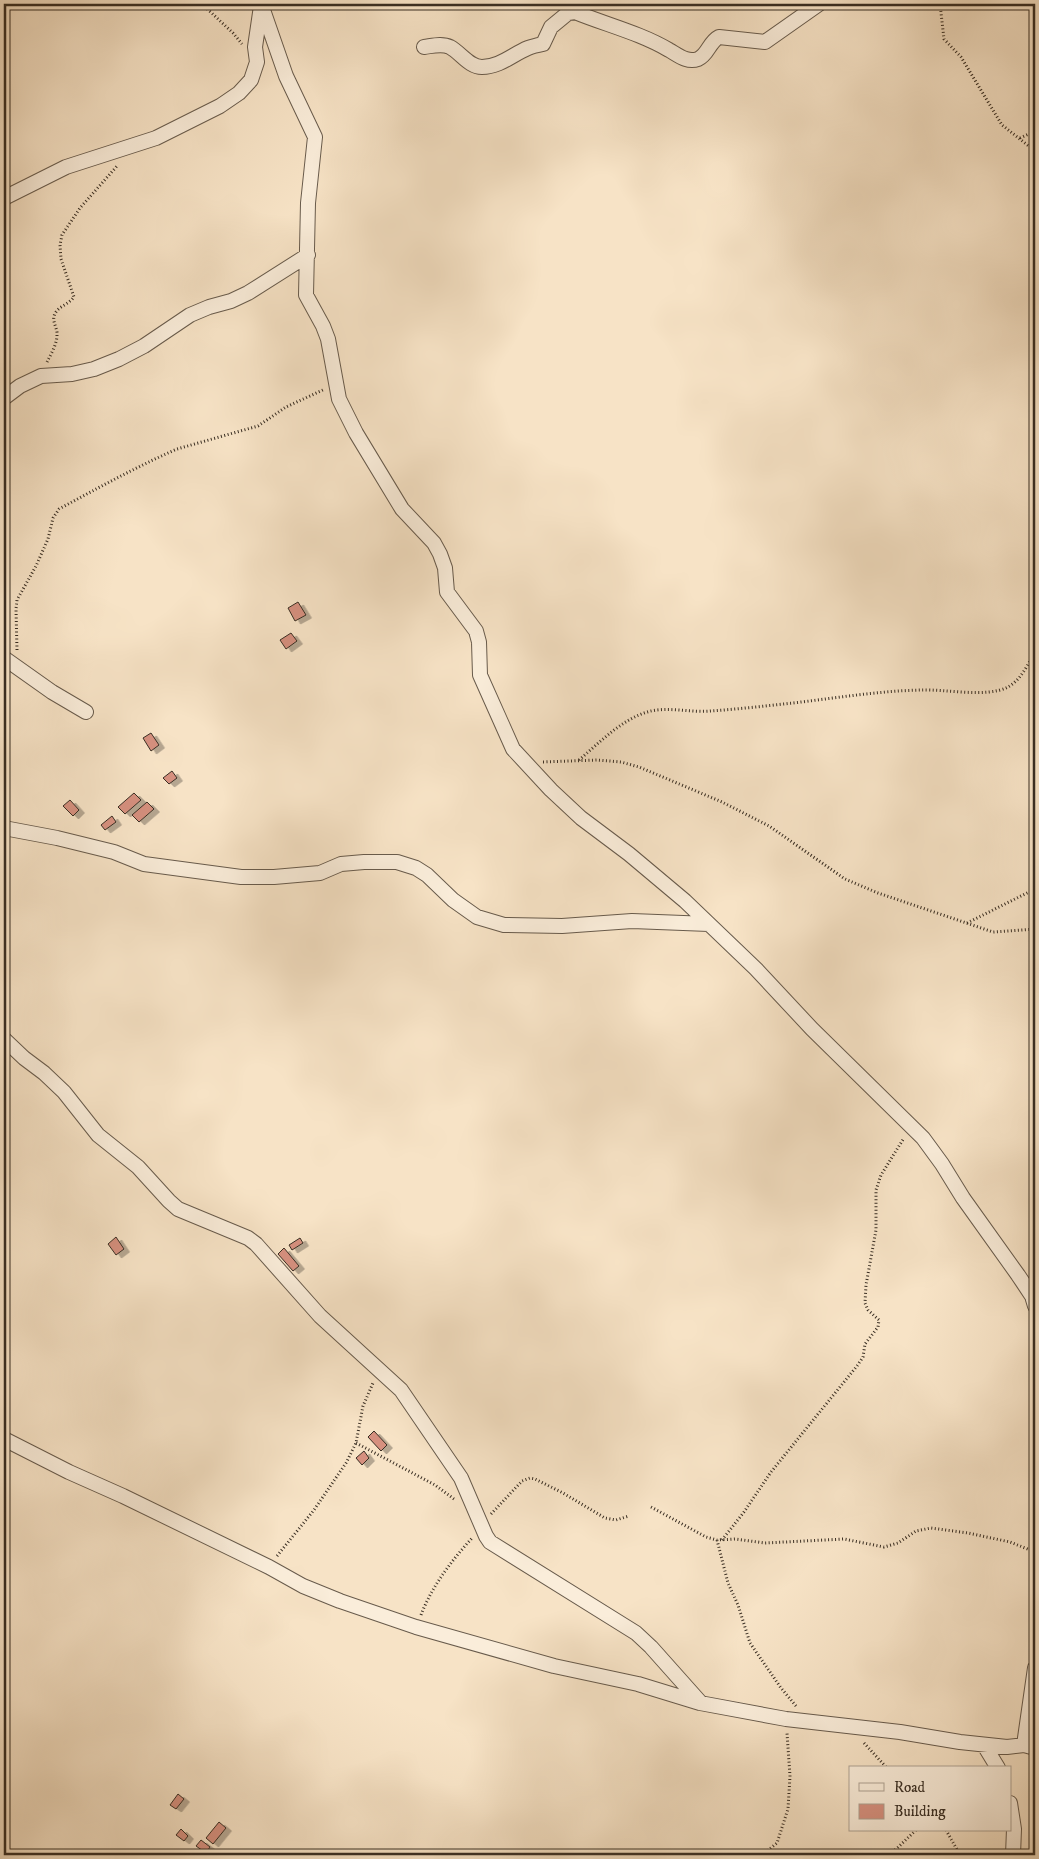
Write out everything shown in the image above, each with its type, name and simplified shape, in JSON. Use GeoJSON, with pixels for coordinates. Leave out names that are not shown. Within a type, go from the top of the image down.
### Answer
{"type":"FeatureCollection","features":[{"type":"Feature","properties":{"kind":"street"},"geometry":{"type":"LineString","coordinates":[[424,46],[449,46],[471,64],[478,67],[490,66],[512,58],[528,48],[543,44],[551,27],[568,13],[575,12],[653,41],[686,60],[695,60],[701,57],[711,43],[719,37],[765,42],[819,4]]}},
{"type":"Feature","properties":{"kind":"street"},"geometry":{"type":"LineString","coordinates":[[4,198],[66,168],[156,138],[220,106],[246,87],[251,80],[257,62],[255,47],[261,5]]}},
{"type":"Feature","properties":{"kind":"street"},"geometry":{"type":"LineString","coordinates":[[261,5],[286,76],[315,137],[308,203],[306,296],[328,339],[339,399],[356,433],[402,509],[434,543],[440,554],[445,568],[447,592],[476,631],[479,642],[480,675],[513,749],[551,790],[581,818],[629,854],[685,901],[756,969],[818,1036],[911,1126],[942,1164],[963,1198],[1032,1296],[1035,1306]]}},
{"type":"Feature","properties":{"kind":"street"},"geometry":{"type":"LineString","coordinates":[[4,398],[20,386],[41,376],[72,374],[94,369],[119,359],[144,346],[190,315],[248,294],[308,255]]}},
{"type":"Feature","properties":{"kind":"street"},"geometry":{"type":"LineString","coordinates":[[4,658],[52,692],[86,712]]}},
{"type":"Feature","properties":{"kind":"street"},"geometry":{"type":"LineString","coordinates":[[4,828],[57,838],[114,852],[144,864],[241,877],[274,877],[320,873],[342,864],[397,862],[416,868],[427,875],[453,900],[477,917],[504,925],[562,926],[632,922],[709,924]]}},
{"type":"Feature","properties":{"kind":"street"},"geometry":{"type":"LineString","coordinates":[[4,1039],[64,1092],[98,1135],[138,1167],[178,1209],[248,1238],[256,1244],[320,1316],[401,1390],[461,1478],[486,1536],[494,1545],[636,1633],[700,1702]]}},
{"type":"Feature","properties":{"kind":"street"},"geometry":{"type":"LineString","coordinates":[[4,1439],[268,1567],[303,1586],[333,1598],[416,1627],[554,1666],[638,1684],[700,1702],[786,1719],[900,1732],[984,1745],[1029,1747],[1035,1668]]}},
{"type":"Feature","properties":{"kind":"street"},"geometry":{"type":"LineString","coordinates":[[984,1745],[997,1766]]}},
{"type":"Feature","properties":{"kind":"street"},"geometry":{"type":"LineString","coordinates":[[1012,1816],[1014,1829],[1013,1855]]}},
{"type":"Feature","properties":{"kind":"path"},"geometry":{"type":"LineString","coordinates":[[202,4],[233,33],[257,62]]}},
{"type":"Feature","properties":{"kind":"path"},"geometry":{"type":"LineString","coordinates":[[940,4],[944,39],[961,57],[1002,125],[1035,151]]}},
{"type":"Feature","properties":{"kind":"path"},"geometry":{"type":"LineString","coordinates":[[1020,138],[1035,131]]}},
{"type":"Feature","properties":{"kind":"path"},"geometry":{"type":"LineString","coordinates":[[41,376],[57,335],[54,315],[56,311],[74,298],[61,259],[60,245],[62,235],[80,208],[120,164]]}},
{"type":"Feature","properties":{"kind":"path"},"geometry":{"type":"LineString","coordinates":[[18,668],[17,600],[36,566],[59,509],[118,477],[177,449],[258,426],[286,407],[336,384]]}},
{"type":"Feature","properties":{"kind":"path"},"geometry":{"type":"LineString","coordinates":[[579,761],[604,738],[622,725],[647,712],[665,710],[709,711],[794,703],[876,692],[923,690],[994,691],[1006,688],[1014,682],[1035,652]]}},
{"type":"Feature","properties":{"kind":"path"},"geometry":{"type":"LineString","coordinates":[[526,762],[621,762],[639,767],[722,802],[769,826],[845,879],[878,893],[993,932],[1035,929]]}},
{"type":"Feature","properties":{"kind":"path"},"geometry":{"type":"LineString","coordinates":[[967,923],[1035,889]]}},
{"type":"Feature","properties":{"kind":"path"},"geometry":{"type":"LineString","coordinates":[[719,1540],[744,1512],[776,1464],[861,1360],[866,1341],[879,1325],[879,1320],[868,1310],[865,1304],[866,1284],[876,1230],[876,1190],[881,1175],[911,1126]]}},
{"type":"Feature","properties":{"kind":"path"},"geometry":{"type":"LineString","coordinates":[[268,1567],[314,1510],[346,1463],[356,1442],[363,1406],[379,1369]]}},
{"type":"Feature","properties":{"kind":"path"},"geometry":{"type":"LineString","coordinates":[[356,1442],[435,1486],[456,1501]]}},
{"type":"Feature","properties":{"kind":"path"},"geometry":{"type":"LineString","coordinates":[[416,1627],[435,1587],[462,1548],[522,1481],[530,1478],[535,1479],[605,1518],[616,1520],[629,1516]]}},
{"type":"Feature","properties":{"kind":"path"},"geometry":{"type":"LineString","coordinates":[[651,1507],[706,1537],[719,1540],[735,1539],[765,1543],[844,1539],[884,1547],[893,1546],[916,1531],[931,1528],[968,1533],[1010,1542],[1035,1552]]}},
{"type":"Feature","properties":{"kind":"path"},"geometry":{"type":"LineString","coordinates":[[719,1540],[728,1583],[738,1604],[750,1643],[781,1688],[812,1722]]}},
{"type":"Feature","properties":{"kind":"path"},"geometry":{"type":"LineString","coordinates":[[762,1855],[777,1843],[788,1809],[790,1776],[786,1719]]}},
{"type":"Feature","properties":{"kind":"path"},"geometry":{"type":"LineString","coordinates":[[848,1726],[885,1766]]}},
{"type":"Feature","properties":{"kind":"path"},"geometry":{"type":"LineString","coordinates":[[890,1855],[914,1832]]}},
{"type":"Feature","properties":{"kind":"path"},"geometry":{"type":"LineString","coordinates":[[947,1832],[960,1855]]}},
{"type":"Feature","properties":{"kind":"building"},"geometry":{"type":"Polygon","coordinates":[[[298,602],[306,615],[295,621],[288,608],[298,602]]]}},
{"type":"Feature","properties":{"kind":"building"},"geometry":{"type":"Polygon","coordinates":[[[291,633],[297,641],[286,649],[280,640],[291,633]]]}},
{"type":"Feature","properties":{"kind":"building"},"geometry":{"type":"Polygon","coordinates":[[[151,733],[159,745],[151,751],[143,738],[151,733]]]}},
{"type":"Feature","properties":{"kind":"building"},"geometry":{"type":"Polygon","coordinates":[[[172,771],[177,778],[169,784],[163,778],[172,771]]]}},
{"type":"Feature","properties":{"kind":"building"},"geometry":{"type":"Polygon","coordinates":[[[134,793],[141,800],[125,814],[118,807],[134,793]]]}},
{"type":"Feature","properties":{"kind":"building"},"geometry":{"type":"Polygon","coordinates":[[[70,800],[79,810],[73,816],[63,806],[70,800]]]}},
{"type":"Feature","properties":{"kind":"building"},"geometry":{"type":"Polygon","coordinates":[[[147,802],[154,809],[139,822],[132,815],[147,802]]]}},
{"type":"Feature","properties":{"kind":"building"},"geometry":{"type":"Polygon","coordinates":[[[112,816],[116,822],[105,830],[101,825],[112,816]]]}},
{"type":"Feature","properties":{"kind":"building"},"geometry":{"type":"Polygon","coordinates":[[[116,1237],[124,1249],[116,1255],[108,1244],[116,1237]]]}},
{"type":"Feature","properties":{"kind":"building"},"geometry":{"type":"Polygon","coordinates":[[[300,1238],[303,1243],[292,1250],[289,1245],[300,1238]]]}},
{"type":"Feature","properties":{"kind":"building"},"geometry":{"type":"Polygon","coordinates":[[[284,1248],[299,1266],[293,1271],[278,1254],[284,1248]]]}},
{"type":"Feature","properties":{"kind":"building"},"geometry":{"type":"Polygon","coordinates":[[[374,1431],[387,1445],[381,1451],[368,1437],[374,1431]]]}},
{"type":"Feature","properties":{"kind":"building"},"geometry":{"type":"Polygon","coordinates":[[[364,1451],[369,1458],[362,1465],[356,1458],[364,1451]]]}},
{"type":"Feature","properties":{"kind":"building"},"geometry":{"type":"Polygon","coordinates":[[[178,1794],[184,1799],[176,1809],[170,1805],[178,1794]]]}},
{"type":"Feature","properties":{"kind":"building"},"geometry":{"type":"Polygon","coordinates":[[[219,1822],[226,1828],[213,1844],[206,1838],[219,1822]]]}},
{"type":"Feature","properties":{"kind":"building"},"geometry":{"type":"Polygon","coordinates":[[[181,1829],[188,1836],[184,1841],[176,1835],[181,1829]]]}},
{"type":"Feature","properties":{"kind":"building"},"geometry":{"type":"Polygon","coordinates":[[[201,1840],[210,1847],[206,1853],[196,1846],[201,1840]]]}}]}
